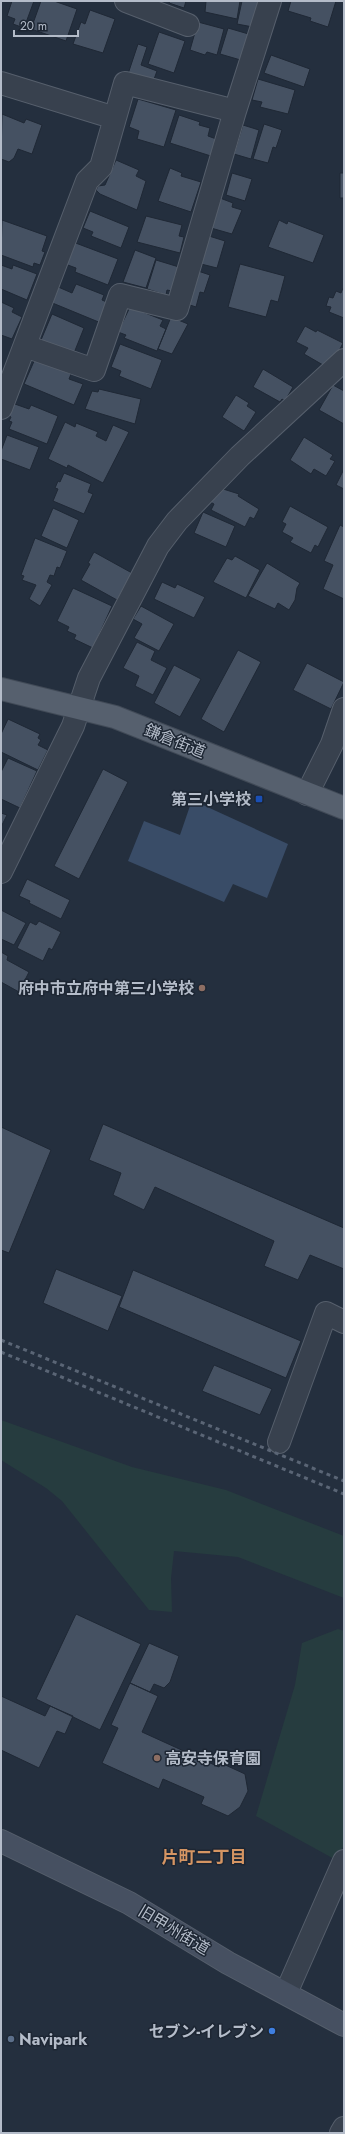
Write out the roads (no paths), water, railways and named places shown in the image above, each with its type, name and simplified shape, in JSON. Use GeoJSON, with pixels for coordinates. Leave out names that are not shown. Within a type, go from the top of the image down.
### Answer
{"type":"FeatureCollection","features":[{"type":"Feature","properties":{"kind":"main road","name":"鎌倉街道"},"geometry":{"type":"LineString","coordinates":[[1,689],[115,717],[344,808]]}},
{"type":"Feature","properties":{"kind":"main road","name":"旧甲州街道"},"geometry":{"type":"LineString","coordinates":[[1,1841],[129,1903],[228,1963],[344,2025]]}},
{"type":"Feature","properties":{"kind":"street"},"geometry":{"type":"LineString","coordinates":[[126,1],[188,25]]}},
{"type":"Feature","properties":{"kind":"street"},"geometry":{"type":"LineString","coordinates":[[25,346],[94,370],[120,295],[177,309],[235,111],[270,1]]}},
{"type":"Feature","properties":{"kind":"street"},"geometry":{"type":"LineString","coordinates":[[1,83],[115,118]]}},
{"type":"Feature","properties":{"kind":"street"},"geometry":{"type":"LineString","coordinates":[[1,408],[87,181],[101,167],[125,83],[235,111]]}},
{"type":"Feature","properties":{"kind":"street"},"geometry":{"type":"LineString","coordinates":[[1,872],[73,726],[89,678],[158,546],[176,521],[240,456],[344,360]]}},
{"type":"Feature","properties":{"kind":"street"},"geometry":{"type":"LineString","coordinates":[[307,794],[332,744],[344,709]]}},
{"type":"Feature","properties":{"kind":"street"},"geometry":{"type":"LineString","coordinates":[[279,1442],[326,1313],[344,1322]]}},
{"type":"Feature","properties":{"kind":"street"},"geometry":{"type":"LineString","coordinates":[[286,1994],[344,1861]]}},
{"type":"Feature","properties":{"kind":"street"},"geometry":{"type":"LineString","coordinates":[[341,2133],[344,2128]]}},
{"type":"Feature","properties":{"kind":"water"},"geometry":{"type":"Polygon","coordinates":[[[192,800],[288,844],[267,898],[233,884],[224,902],[128,861],[144,821],[180,835],[192,800]]]}},
{"type":"Feature","properties":{"kind":"railway"},"geometry":{"type":"LineString","coordinates":[[1,1340],[344,1481]]}},
{"type":"Feature","properties":{"kind":"railway"},"geometry":{"type":"LineString","coordinates":[[1,1352],[344,1494]]}},
{"type":"Feature","properties":{"kind":"place","name":"第三小学校"},"geometry":{"type":"Point","coordinates":[259,799]}},
{"type":"Feature","properties":{"kind":"place","name":"府中市立府中第三小学校"},"geometry":{"type":"Point","coordinates":[202,988]}},
{"type":"Feature","properties":{"kind":"place","name":"高安寺保育園"},"geometry":{"type":"Point","coordinates":[157,1758]}},
{"type":"Feature","properties":{"kind":"place","name":"セブン-イレブン"},"geometry":{"type":"Point","coordinates":[272,2031]}},
{"type":"Feature","properties":{"kind":"place","name":"Navipark"},"geometry":{"type":"Point","coordinates":[11,2039]}},
{"type":"Feature","properties":{"kind":"district","name":"片町二丁目"},"geometry":{"type":"Point","coordinates":[204,1857]}}]}
